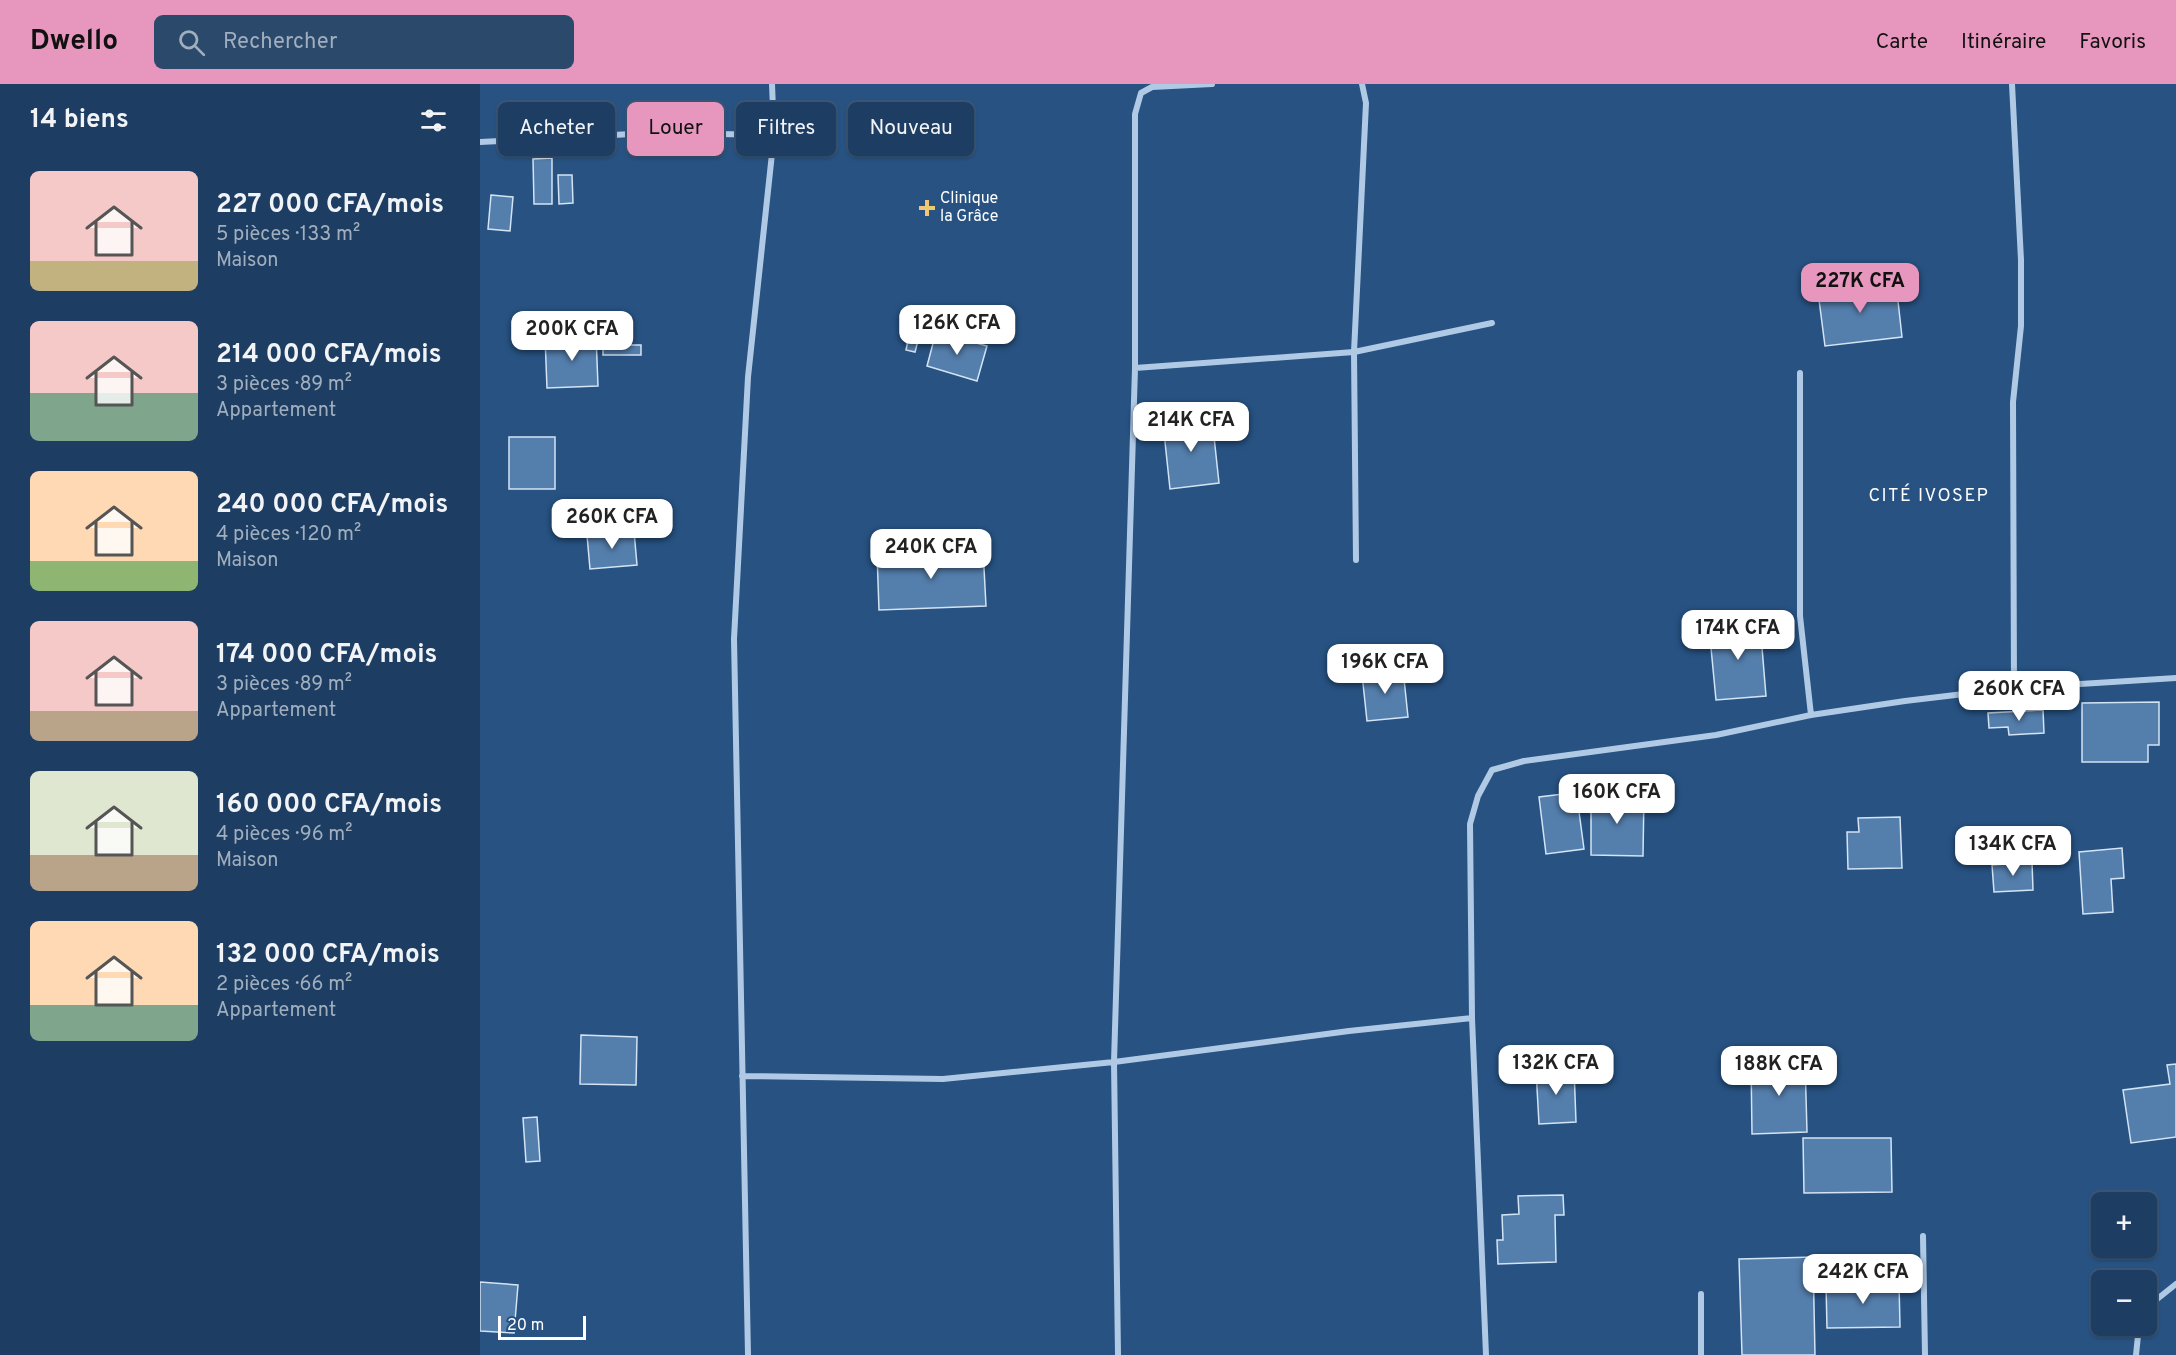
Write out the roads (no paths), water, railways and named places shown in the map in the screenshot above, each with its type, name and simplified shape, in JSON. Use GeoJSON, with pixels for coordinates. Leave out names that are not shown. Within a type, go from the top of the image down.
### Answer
{"type":"FeatureCollection","features":[{"type":"Feature","properties":{"kind":"street"},"geometry":{"type":"LineString","coordinates":[[772,84],[773,102]]}},
{"type":"Feature","properties":{"kind":"street"},"geometry":{"type":"LineString","coordinates":[[1118,1355],[1114,1062],[1135,368],[1135,114],[1141,93],[1152,87],[1212,84]]}},
{"type":"Feature","properties":{"kind":"street"},"geometry":{"type":"LineString","coordinates":[[1356,560],[1354,352],[1366,103],[1362,84]]}},
{"type":"Feature","properties":{"kind":"street"},"geometry":{"type":"LineString","coordinates":[[2013,84],[2021,260],[2021,326],[2013,402],[2014,688]]}},
{"type":"Feature","properties":{"kind":"street"},"geometry":{"type":"LineString","coordinates":[[480,142],[651,133],[736,134]]}},
{"type":"Feature","properties":{"kind":"street"},"geometry":{"type":"LineString","coordinates":[[748,1355],[734,639],[748,377],[772,156]]}},
{"type":"Feature","properties":{"kind":"street"},"geometry":{"type":"LineString","coordinates":[[1135,368],[1354,352],[1491,323]]}},
{"type":"Feature","properties":{"kind":"street"},"geometry":{"type":"LineString","coordinates":[[1800,373],[1800,615],[1810,715]]}},
{"type":"Feature","properties":{"kind":"street"},"geometry":{"type":"LineString","coordinates":[[1486,1355],[1472,1018],[1470,824],[1478,796],[1492,770],[1524,760],[1716,735],[1810,715],[2014,688],[2176,678]]}},
{"type":"Feature","properties":{"kind":"street"},"geometry":{"type":"LineString","coordinates":[[742,1076],[943,1078],[1114,1062],[1349,1031],[1472,1018]]}},
{"type":"Feature","properties":{"kind":"street"},"geometry":{"type":"LineString","coordinates":[[1923,1236],[1925,1355]]}},
{"type":"Feature","properties":{"kind":"street"},"geometry":{"type":"LineString","coordinates":[[2157,1299],[2176,1284]]}},
{"type":"Feature","properties":{"kind":"street"},"geometry":{"type":"LineString","coordinates":[[1701,1294],[1701,1355]]}},
{"type":"Feature","properties":{"kind":"street"},"geometry":{"type":"LineString","coordinates":[[2136,1355],[2138,1336]]}},
{"type":"Feature","properties":{"kind":"place","name":"Clinique la Grâce"},"geometry":{"type":"Point","coordinates":[927,208]}},
{"type":"Feature","properties":{"kind":"district","name":"CITÉ IVOSEP"},"geometry":{"type":"Point","coordinates":[1929,496]}}]}
